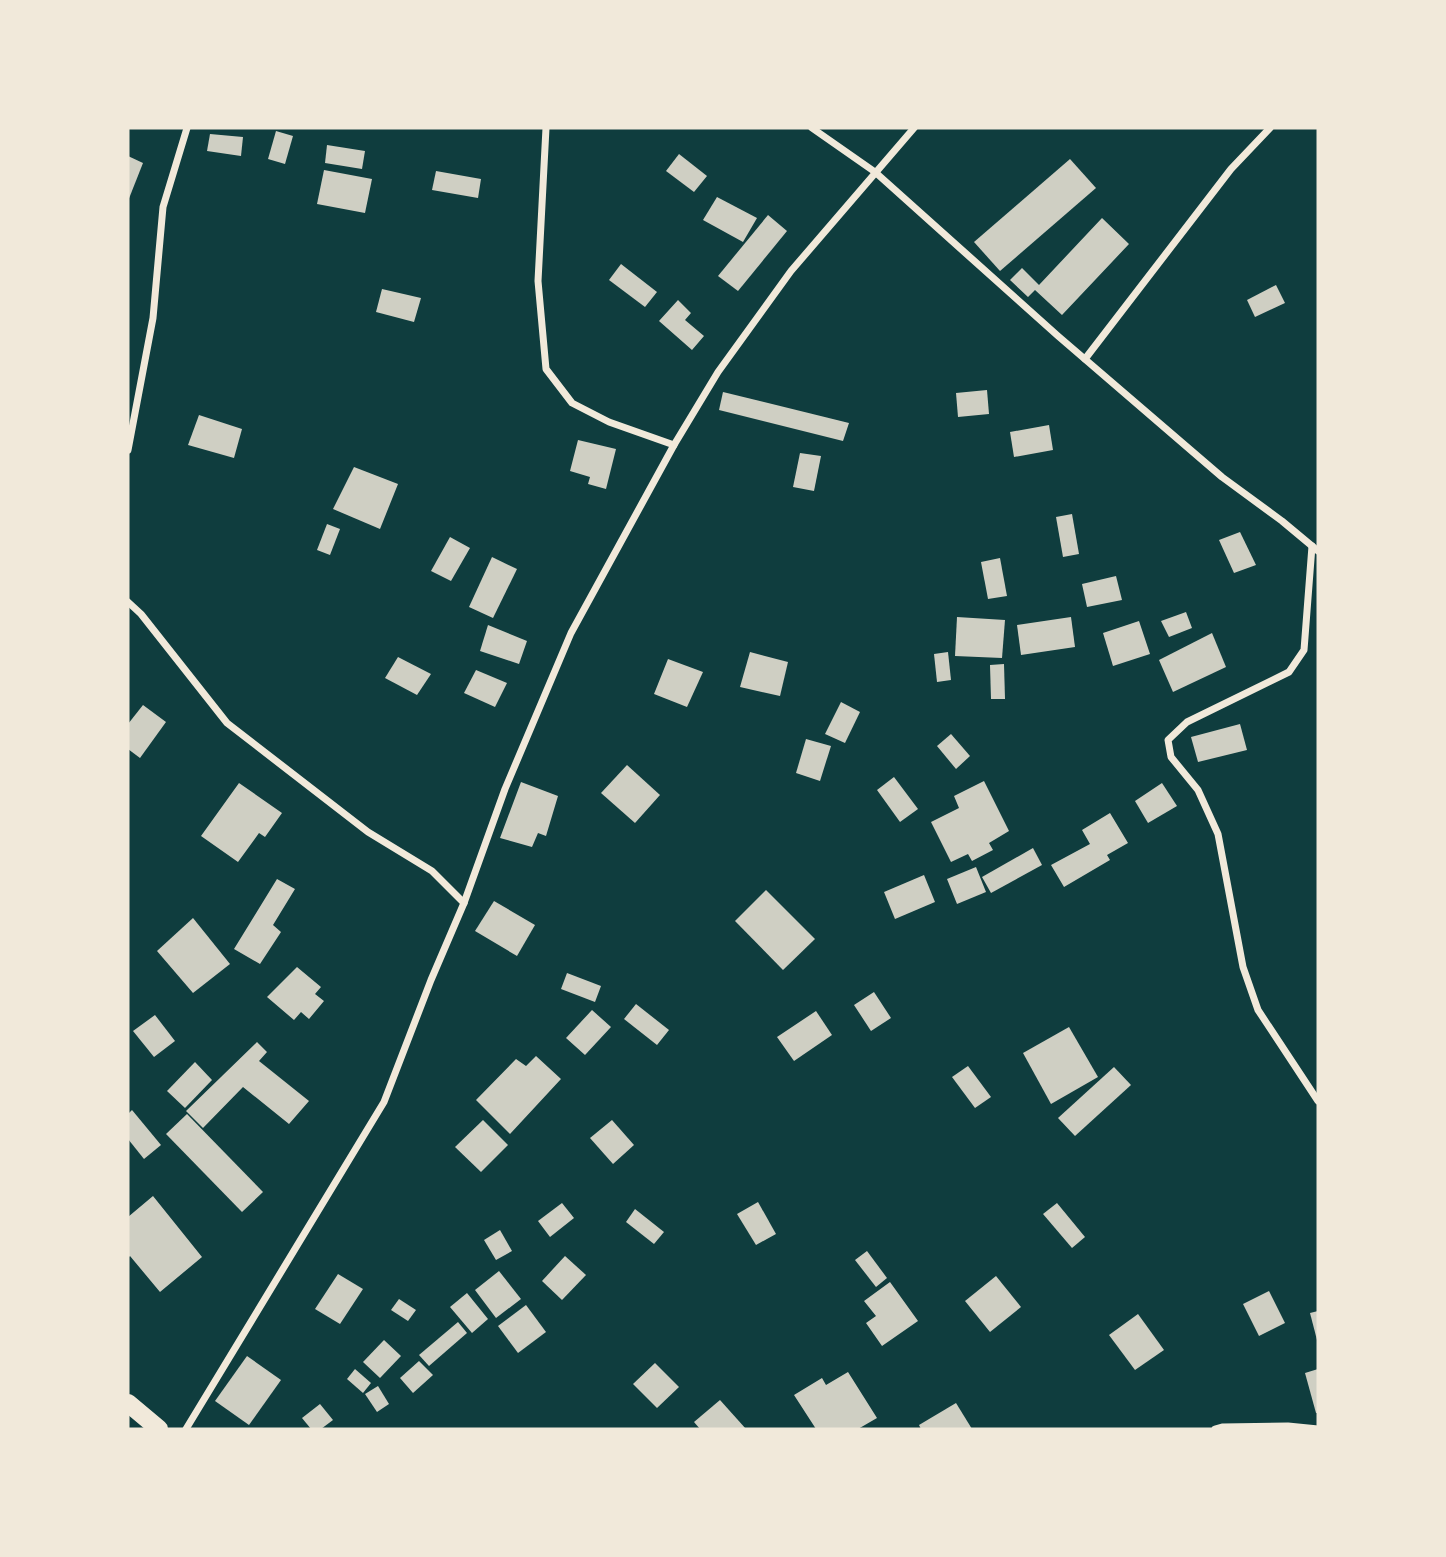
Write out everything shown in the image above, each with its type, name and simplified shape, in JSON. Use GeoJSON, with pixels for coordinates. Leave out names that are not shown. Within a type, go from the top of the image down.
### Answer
{"type":"FeatureCollection","features":[{"type":"Feature","properties":{"kind":"main road"},"geometry":{"type":"LineString","coordinates":[[128,1403],[159,1429]]}},
{"type":"Feature","properties":{"kind":"street"},"geometry":{"type":"LineString","coordinates":[[128,450],[153,318],[163,207],[187,128]]}},
{"type":"Feature","properties":{"kind":"street"},"geometry":{"type":"LineString","coordinates":[[546,128],[538,281],[546,369],[572,403],[609,422],[674,445]]}},
{"type":"Feature","properties":{"kind":"street"},"geometry":{"type":"LineString","coordinates":[[812,128],[875,172],[1222,477],[1315,549],[1304,650],[1289,672],[1187,722],[1168,740],[1171,757],[1198,790],[1218,834],[1243,967],[1258,1010],[1318,1101]]}},
{"type":"Feature","properties":{"kind":"street"},"geometry":{"type":"LineString","coordinates":[[186,1429],[384,1102],[464,903],[505,789],[571,633],[674,445],[718,372],[791,271],[915,128]]}},
{"type":"Feature","properties":{"kind":"street"},"geometry":{"type":"LineString","coordinates":[[1085,359],[1231,169],[1270,128]]}},
{"type":"Feature","properties":{"kind":"street"},"geometry":{"type":"LineString","coordinates":[[128,602],[141,614],[228,723],[368,832],[432,871],[464,903]]}},
{"type":"Feature","properties":{"kind":"street"},"geometry":{"type":"LineString","coordinates":[[1215,1429],[1288,1426],[1318,1429]]}},
{"type":"Feature","properties":{"kind":"building"},"geometry":{"type":"Polygon","coordinates":[[[276,131],[293,136],[285,164],[268,159],[276,131]]]}},
{"type":"Feature","properties":{"kind":"building"},"geometry":{"type":"Polygon","coordinates":[[[210,134],[243,137],[241,156],[207,151],[210,134]]]}},
{"type":"Feature","properties":{"kind":"building"},"geometry":{"type":"Polygon","coordinates":[[[327,145],[365,151],[362,169],[325,163],[327,145]]]}},
{"type":"Feature","properties":{"kind":"building"},"geometry":{"type":"Polygon","coordinates":[[[679,154],[707,176],[694,192],[666,171],[679,154]]]}},
{"type":"Feature","properties":{"kind":"building"},"geometry":{"type":"Polygon","coordinates":[[[128,156],[143,163],[128,201],[128,156]]]}},
{"type":"Feature","properties":{"kind":"building"},"geometry":{"type":"Polygon","coordinates":[[[1070,159],[1096,188],[1000,271],[974,242],[1070,159]]]}},
{"type":"Feature","properties":{"kind":"building"},"geometry":{"type":"Polygon","coordinates":[[[324,170],[372,179],[365,213],[317,204],[324,170]]]}},
{"type":"Feature","properties":{"kind":"building"},"geometry":{"type":"Polygon","coordinates":[[[436,171],[481,179],[478,198],[432,190],[436,171]]]}},
{"type":"Feature","properties":{"kind":"building"},"geometry":{"type":"Polygon","coordinates":[[[717,197],[757,218],[743,242],[703,220],[717,197]]]}},
{"type":"Feature","properties":{"kind":"building"},"geometry":{"type":"Polygon","coordinates":[[[768,215],[787,231],[738,291],[718,276],[768,215]]]}},
{"type":"Feature","properties":{"kind":"building"},"geometry":{"type":"Polygon","coordinates":[[[1102,218],[1129,244],[1062,315],[1035,290],[1028,297],[1010,280],[1022,268],[1039,285],[1102,218]]]}},
{"type":"Feature","properties":{"kind":"building"},"geometry":{"type":"Polygon","coordinates":[[[621,264],[657,292],[645,307],[609,280],[621,264]]]}},
{"type":"Feature","properties":{"kind":"building"},"geometry":{"type":"Polygon","coordinates":[[[1276,285],[1285,303],[1255,317],[1247,300],[1276,285]]]}},
{"type":"Feature","properties":{"kind":"building"},"geometry":{"type":"Polygon","coordinates":[[[382,289],[421,298],[414,322],[376,312],[382,289]]]}},
{"type":"Feature","properties":{"kind":"building"},"geometry":{"type":"Polygon","coordinates":[[[678,300],[691,313],[685,320],[704,336],[692,350],[659,321],[678,300]]]}},
{"type":"Feature","properties":{"kind":"building"},"geometry":{"type":"Polygon","coordinates":[[[987,390],[989,414],[958,417],[956,393],[987,390]]]}},
{"type":"Feature","properties":{"kind":"building"},"geometry":{"type":"Polygon","coordinates":[[[723,392],[849,423],[843,441],[719,410],[723,392]]]}},
{"type":"Feature","properties":{"kind":"building"},"geometry":{"type":"Polygon","coordinates":[[[199,415],[242,429],[234,458],[188,445],[199,415]]]}},
{"type":"Feature","properties":{"kind":"building"},"geometry":{"type":"Polygon","coordinates":[[[1049,425],[1053,450],[1014,457],[1010,432],[1049,425]]]}},
{"type":"Feature","properties":{"kind":"building"},"geometry":{"type":"Polygon","coordinates":[[[578,440],[616,449],[606,489],[588,484],[590,477],[570,471],[578,440]]]}},
{"type":"Feature","properties":{"kind":"building"},"geometry":{"type":"Polygon","coordinates":[[[800,453],[821,456],[814,491],[793,487],[800,453]]]}},
{"type":"Feature","properties":{"kind":"building"},"geometry":{"type":"Polygon","coordinates":[[[354,467],[398,484],[380,529],[333,509],[354,467]]]}},
{"type":"Feature","properties":{"kind":"building"},"geometry":{"type":"Polygon","coordinates":[[[1072,514],[1079,554],[1063,557],[1056,517],[1072,514]]]}},
{"type":"Feature","properties":{"kind":"building"},"geometry":{"type":"Polygon","coordinates":[[[327,524],[340,529],[330,555],[317,550],[327,524]]]}},
{"type":"Feature","properties":{"kind":"building"},"geometry":{"type":"Polygon","coordinates":[[[1240,532],[1256,565],[1234,573],[1219,540],[1240,532]]]}},
{"type":"Feature","properties":{"kind":"building"},"geometry":{"type":"Polygon","coordinates":[[[450,537],[470,548],[451,581],[431,571],[450,537]]]}},
{"type":"Feature","properties":{"kind":"building"},"geometry":{"type":"Polygon","coordinates":[[[492,557],[517,569],[493,618],[469,607],[492,557]]]}},
{"type":"Feature","properties":{"kind":"building"},"geometry":{"type":"Polygon","coordinates":[[[1000,558],[1007,596],[988,599],[981,562],[1000,558]]]}},
{"type":"Feature","properties":{"kind":"building"},"geometry":{"type":"Polygon","coordinates":[[[1116,576],[1122,600],[1087,607],[1082,584],[1116,576]]]}},
{"type":"Feature","properties":{"kind":"building"},"geometry":{"type":"Polygon","coordinates":[[[1186,612],[1192,628],[1169,637],[1161,621],[1186,612]]]}},
{"type":"Feature","properties":{"kind":"building"},"geometry":{"type":"Polygon","coordinates":[[[957,617],[1005,620],[1002,658],[955,656],[957,617]]]}},
{"type":"Feature","properties":{"kind":"building"},"geometry":{"type":"Polygon","coordinates":[[[1071,617],[1075,647],[1021,655],[1017,625],[1071,617]]]}},
{"type":"Feature","properties":{"kind":"building"},"geometry":{"type":"Polygon","coordinates":[[[1139,621],[1150,654],[1113,666],[1103,633],[1139,621]]]}},
{"type":"Feature","properties":{"kind":"building"},"geometry":{"type":"Polygon","coordinates":[[[488,625],[527,641],[519,664],[480,651],[488,625]]]}},
{"type":"Feature","properties":{"kind":"building"},"geometry":{"type":"Polygon","coordinates":[[[1212,633],[1226,667],[1173,692],[1159,660],[1212,633]]]}},
{"type":"Feature","properties":{"kind":"building"},"geometry":{"type":"Polygon","coordinates":[[[750,652],[788,662],[780,696],[740,687],[750,652]]]}},
{"type":"Feature","properties":{"kind":"building"},"geometry":{"type":"Polygon","coordinates":[[[948,652],[951,680],[937,682],[934,654],[948,652]]]}},
{"type":"Feature","properties":{"kind":"building"},"geometry":{"type":"Polygon","coordinates":[[[398,657],[431,674],[417,695],[385,678],[398,657]]]}},
{"type":"Feature","properties":{"kind":"building"},"geometry":{"type":"Polygon","coordinates":[[[668,659],[703,672],[687,707],[654,694],[668,659]]]}},
{"type":"Feature","properties":{"kind":"building"},"geometry":{"type":"Polygon","coordinates":[[[1004,664],[1005,699],[991,699],[990,665],[1004,664]]]}},
{"type":"Feature","properties":{"kind":"building"},"geometry":{"type":"Polygon","coordinates":[[[476,670],[507,683],[495,707],[464,693],[476,670]]]}},
{"type":"Feature","properties":{"kind":"building"},"geometry":{"type":"Polygon","coordinates":[[[841,702],[860,712],[845,743],[825,734],[841,702]]]}},
{"type":"Feature","properties":{"kind":"building"},"geometry":{"type":"Polygon","coordinates":[[[143,705],[166,722],[140,758],[128,749],[128,724],[143,705]]]}},
{"type":"Feature","properties":{"kind":"building"},"geometry":{"type":"Polygon","coordinates":[[[1240,724],[1247,750],[1198,762],[1191,737],[1240,724]]]}},
{"type":"Feature","properties":{"kind":"building"},"geometry":{"type":"Polygon","coordinates":[[[951,734],[970,756],[956,769],[937,746],[951,734]]]}},
{"type":"Feature","properties":{"kind":"building"},"geometry":{"type":"Polygon","coordinates":[[[806,739],[831,746],[820,781],[796,773],[806,739]]]}},
{"type":"Feature","properties":{"kind":"building"},"geometry":{"type":"Polygon","coordinates":[[[627,765],[660,795],[635,823],[601,793],[627,765]]]}},
{"type":"Feature","properties":{"kind":"building"},"geometry":{"type":"Polygon","coordinates":[[[894,777],[918,809],[900,822],[877,790],[894,777]]]}},
{"type":"Feature","properties":{"kind":"building"},"geometry":{"type":"Polygon","coordinates":[[[984,781],[1009,831],[989,843],[993,850],[972,861],[968,854],[951,862],[931,822],[959,808],[954,796],[984,781]]]}},
{"type":"Feature","properties":{"kind":"building"},"geometry":{"type":"Polygon","coordinates":[[[521,782],[558,796],[546,836],[538,833],[532,847],[500,838],[521,782]]]}},
{"type":"Feature","properties":{"kind":"building"},"geometry":{"type":"Polygon","coordinates":[[[239,783],[282,813],[265,837],[259,833],[238,862],[201,836],[239,783]]]}},
{"type":"Feature","properties":{"kind":"building"},"geometry":{"type":"Polygon","coordinates":[[[1162,783],[1177,806],[1148,823],[1135,801],[1162,783]]]}},
{"type":"Feature","properties":{"kind":"building"},"geometry":{"type":"Polygon","coordinates":[[[1110,813],[1128,843],[1107,855],[1110,860],[1064,887],[1051,865],[1090,844],[1082,830],[1110,813]]]}},
{"type":"Feature","properties":{"kind":"building"},"geometry":{"type":"Polygon","coordinates":[[[1033,848],[1042,865],[991,893],[982,877],[1033,848]]]}},
{"type":"Feature","properties":{"kind":"building"},"geometry":{"type":"Polygon","coordinates":[[[976,867],[986,892],[957,904],[947,879],[976,867]]]}},
{"type":"Feature","properties":{"kind":"building"},"geometry":{"type":"Polygon","coordinates":[[[924,875],[935,902],[895,919],[884,892],[924,875]]]}},
{"type":"Feature","properties":{"kind":"building"},"geometry":{"type":"Polygon","coordinates":[[[277,879],[295,889],[273,925],[281,932],[260,964],[234,949],[277,879]]]}},
{"type":"Feature","properties":{"kind":"building"},"geometry":{"type":"Polygon","coordinates":[[[766,890],[815,939],[783,970],[735,921],[766,890]]]}},
{"type":"Feature","properties":{"kind":"building"},"geometry":{"type":"Polygon","coordinates":[[[494,901],[535,925],[517,956],[475,931],[494,901]]]}},
{"type":"Feature","properties":{"kind":"building"},"geometry":{"type":"Polygon","coordinates":[[[193,918],[230,964],[193,993],[157,951],[193,918]]]}},
{"type":"Feature","properties":{"kind":"building"},"geometry":{"type":"Polygon","coordinates":[[[297,967],[321,987],[315,994],[324,1001],[309,1019],[301,1012],[294,1020],[267,997],[297,967]]]}},
{"type":"Feature","properties":{"kind":"building"},"geometry":{"type":"Polygon","coordinates":[[[567,973],[601,986],[595,1002],[561,989],[567,973]]]}},
{"type":"Feature","properties":{"kind":"building"},"geometry":{"type":"Polygon","coordinates":[[[874,992],[891,1018],[871,1031],[854,1005],[874,992]]]}},
{"type":"Feature","properties":{"kind":"building"},"geometry":{"type":"Polygon","coordinates":[[[636,1004],[669,1030],[657,1045],[624,1019],[636,1004]]]}},
{"type":"Feature","properties":{"kind":"building"},"geometry":{"type":"Polygon","coordinates":[[[592,1010],[611,1027],[585,1055],[566,1038],[592,1010]]]}},
{"type":"Feature","properties":{"kind":"building"},"geometry":{"type":"Polygon","coordinates":[[[816,1011],[832,1035],[794,1061],[777,1037],[816,1011]]]}},
{"type":"Feature","properties":{"kind":"building"},"geometry":{"type":"Polygon","coordinates":[[[155,1015],[175,1041],[154,1057],[133,1031],[155,1015]]]}},
{"type":"Feature","properties":{"kind":"building"},"geometry":{"type":"Polygon","coordinates":[[[1069,1027],[1098,1077],[1051,1104],[1023,1053],[1069,1027]]]}},
{"type":"Feature","properties":{"kind":"building"},"geometry":{"type":"Polygon","coordinates":[[[257,1042],[267,1052],[259,1061],[309,1101],[289,1124],[243,1087],[203,1128],[186,1111],[257,1042]]]}},
{"type":"Feature","properties":{"kind":"building"},"geometry":{"type":"Polygon","coordinates":[[[536,1056],[561,1079],[510,1134],[476,1100],[516,1059],[526,1066],[536,1056]]]}},
{"type":"Feature","properties":{"kind":"building"},"geometry":{"type":"Polygon","coordinates":[[[195,1062],[212,1080],[185,1108],[167,1091],[195,1062]]]}},
{"type":"Feature","properties":{"kind":"building"},"geometry":{"type":"Polygon","coordinates":[[[968,1066],[991,1097],[975,1108],[952,1077],[968,1066]]]}},
{"type":"Feature","properties":{"kind":"building"},"geometry":{"type":"Polygon","coordinates":[[[1114,1067],[1131,1085],[1075,1136],[1058,1118],[1114,1067]]]}},
{"type":"Feature","properties":{"kind":"building"},"geometry":{"type":"Polygon","coordinates":[[[132,1110],[161,1145],[144,1159],[128,1139],[128,1114],[132,1110]]]}},
{"type":"Feature","properties":{"kind":"building"},"geometry":{"type":"Polygon","coordinates":[[[187,1114],[263,1192],[242,1212],[166,1134],[187,1114]]]}},
{"type":"Feature","properties":{"kind":"building"},"geometry":{"type":"Polygon","coordinates":[[[483,1120],[508,1145],[481,1172],[455,1147],[483,1120]]]}},
{"type":"Feature","properties":{"kind":"building"},"geometry":{"type":"Polygon","coordinates":[[[612,1120],[634,1145],[613,1164],[590,1138],[612,1120]]]}},
{"type":"Feature","properties":{"kind":"building"},"geometry":{"type":"Polygon","coordinates":[[[153,1196],[202,1257],[160,1292],[130,1256],[128,1258],[128,1217],[153,1196]]]}},
{"type":"Feature","properties":{"kind":"building"},"geometry":{"type":"Polygon","coordinates":[[[758,1202],[776,1234],[756,1245],[737,1214],[758,1202]]]}},
{"type":"Feature","properties":{"kind":"building"},"geometry":{"type":"Polygon","coordinates":[[[562,1203],[574,1218],[550,1237],[538,1221],[562,1203]]]}},
{"type":"Feature","properties":{"kind":"building"},"geometry":{"type":"Polygon","coordinates":[[[1057,1203],[1085,1237],[1072,1248],[1043,1214],[1057,1203]]]}},
{"type":"Feature","properties":{"kind":"building"},"geometry":{"type":"Polygon","coordinates":[[[635,1209],[664,1232],[654,1244],[626,1222],[635,1209]]]}},
{"type":"Feature","properties":{"kind":"building"},"geometry":{"type":"Polygon","coordinates":[[[500,1230],[512,1251],[496,1260],[484,1240],[500,1230]]]}},
{"type":"Feature","properties":{"kind":"building"},"geometry":{"type":"Polygon","coordinates":[[[867,1251],[887,1278],[876,1287],[855,1260],[867,1251]]]}},
{"type":"Feature","properties":{"kind":"building"},"geometry":{"type":"Polygon","coordinates":[[[565,1256],[586,1275],[562,1300],[542,1281],[565,1256]]]}},
{"type":"Feature","properties":{"kind":"building"},"geometry":{"type":"Polygon","coordinates":[[[499,1271],[521,1299],[496,1318],[475,1290],[499,1271]]]}},
{"type":"Feature","properties":{"kind":"building"},"geometry":{"type":"Polygon","coordinates":[[[338,1274],[363,1289],[340,1324],[315,1309],[338,1274]]]}},
{"type":"Feature","properties":{"kind":"building"},"geometry":{"type":"Polygon","coordinates":[[[996,1276],[1021,1307],[990,1332],[965,1301],[996,1276]]]}},
{"type":"Feature","properties":{"kind":"building"},"geometry":{"type":"Polygon","coordinates":[[[890,1282],[918,1321],[882,1346],[866,1323],[876,1316],[864,1301],[890,1282]]]}},
{"type":"Feature","properties":{"kind":"building"},"geometry":{"type":"Polygon","coordinates":[[[1269,1291],[1285,1323],[1259,1336],[1243,1304],[1269,1291]]]}},
{"type":"Feature","properties":{"kind":"building"},"geometry":{"type":"Polygon","coordinates":[[[467,1293],[488,1319],[472,1333],[450,1307],[467,1293]]]}},
{"type":"Feature","properties":{"kind":"building"},"geometry":{"type":"Polygon","coordinates":[[[399,1299],[416,1310],[408,1321],[391,1310],[399,1299]]]}},
{"type":"Feature","properties":{"kind":"building"},"geometry":{"type":"Polygon","coordinates":[[[526,1305],[546,1332],[518,1353],[498,1326],[526,1305]]]}},
{"type":"Feature","properties":{"kind":"building"},"geometry":{"type":"Polygon","coordinates":[[[1318,1311],[1318,1339],[1317,1340],[1310,1313],[1318,1311]]]}},
{"type":"Feature","properties":{"kind":"building"},"geometry":{"type":"Polygon","coordinates":[[[1138,1314],[1164,1350],[1135,1370],[1109,1335],[1138,1314]]]}},
{"type":"Feature","properties":{"kind":"building"},"geometry":{"type":"Polygon","coordinates":[[[458,1322],[467,1333],[429,1366],[419,1355],[458,1322]]]}},
{"type":"Feature","properties":{"kind":"building"},"geometry":{"type":"Polygon","coordinates":[[[384,1340],[401,1356],[380,1378],[363,1362],[384,1340]]]}},
{"type":"Feature","properties":{"kind":"building"},"geometry":{"type":"Polygon","coordinates":[[[247,1356],[281,1380],[249,1425],[215,1401],[247,1356]]]}},
{"type":"Feature","properties":{"kind":"building"},"geometry":{"type":"Polygon","coordinates":[[[419,1361],[433,1375],[413,1393],[400,1378],[419,1361]]]}},
{"type":"Feature","properties":{"kind":"building"},"geometry":{"type":"Polygon","coordinates":[[[655,1363],[679,1387],[657,1408],[633,1384],[655,1363]]]}},
{"type":"Feature","properties":{"kind":"building"},"geometry":{"type":"Polygon","coordinates":[[[355,1369],[371,1383],[363,1393],[347,1379],[355,1369]]]}},
{"type":"Feature","properties":{"kind":"building"},"geometry":{"type":"Polygon","coordinates":[[[1318,1369],[1318,1413],[1316,1413],[1305,1373],[1318,1369]]]}},
{"type":"Feature","properties":{"kind":"building"},"geometry":{"type":"Polygon","coordinates":[[[848,1372],[877,1418],[858,1429],[816,1429],[794,1395],[822,1378],[826,1385],[848,1372]]]}},
{"type":"Feature","properties":{"kind":"building"},"geometry":{"type":"Polygon","coordinates":[[[378,1386],[389,1404],[377,1412],[365,1394],[378,1386]]]}},
{"type":"Feature","properties":{"kind":"building"},"geometry":{"type":"Polygon","coordinates":[[[720,1400],[746,1429],[700,1429],[694,1422],[720,1400]]]}},
{"type":"Feature","properties":{"kind":"building"},"geometry":{"type":"Polygon","coordinates":[[[956,1403],[972,1429],[921,1429],[919,1425],[956,1403]]]}},
{"type":"Feature","properties":{"kind":"building"},"geometry":{"type":"Polygon","coordinates":[[[320,1404],[333,1420],[321,1429],[311,1429],[302,1418],[320,1404]]]}}]}
